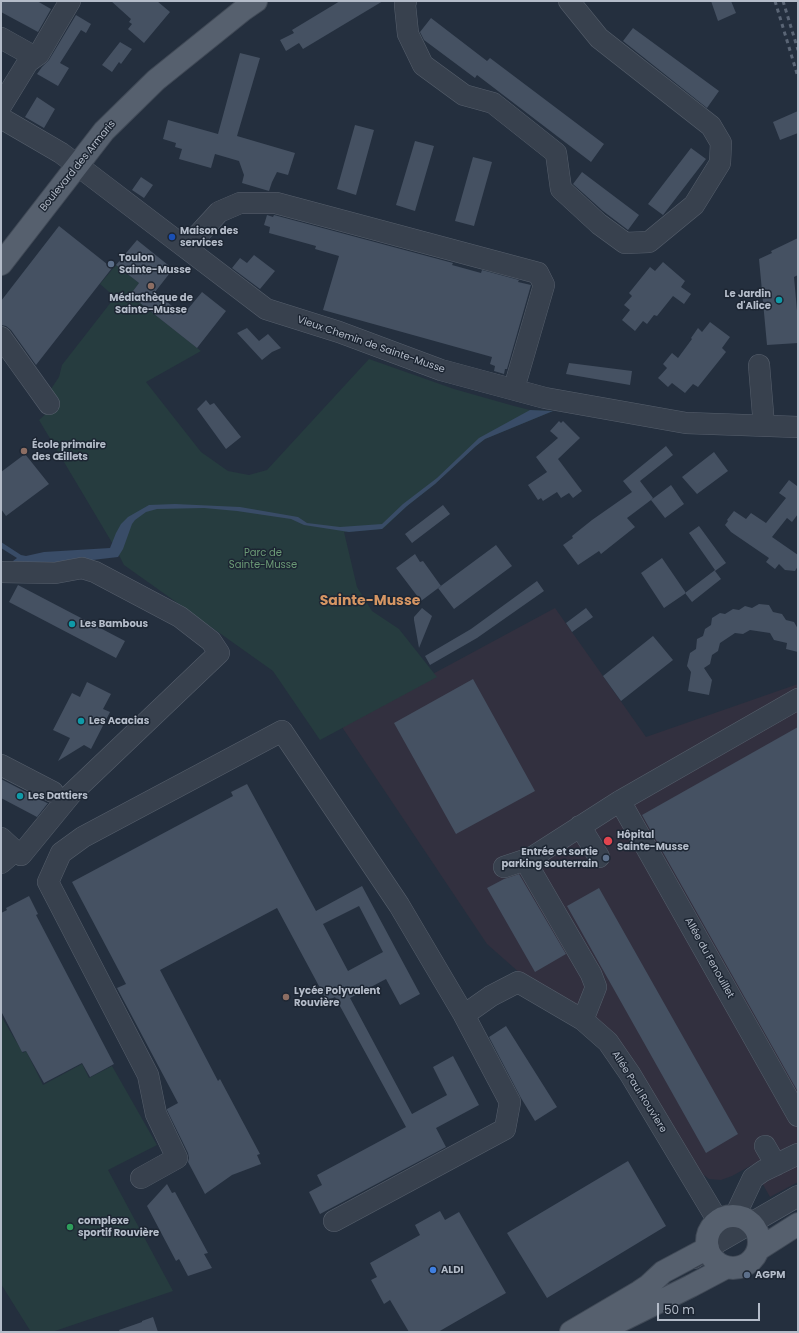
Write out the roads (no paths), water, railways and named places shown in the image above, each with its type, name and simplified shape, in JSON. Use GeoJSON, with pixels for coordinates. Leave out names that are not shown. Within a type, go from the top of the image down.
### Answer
{"type":"FeatureCollection","features":[{"type":"Feature","properties":{"kind":"main road","name":"Boulevard des Armaris"},"geometry":{"type":"LineString","coordinates":[[1,264],[104,131],[156,80],[256,1]]}},
{"type":"Feature","properties":{"kind":"main road"},"geometry":{"type":"LineString","coordinates":[[744,1228],[755,1257],[750,1263],[742,1267],[734,1269],[725,1268],[711,1257],[708,1248],[708,1236],[710,1230],[744,1228],[793,1227]]}},
{"type":"Feature","properties":{"kind":"main road"},"geometry":{"type":"LineString","coordinates":[[570,1332],[639,1292],[663,1272],[708,1248]]}},
{"type":"Feature","properties":{"kind":"main road"},"geometry":{"type":"LineString","coordinates":[[602,1330],[725,1268]]}},
{"type":"Feature","properties":{"kind":"street"},"geometry":{"type":"LineString","coordinates":[[1,106],[28,62],[39,54],[70,1]]}},
{"type":"Feature","properties":{"kind":"street"},"geometry":{"type":"LineString","coordinates":[[406,1],[404,4],[408,34],[423,65],[464,95],[493,103],[556,153],[561,189],[599,224],[625,243],[649,242],[694,205],[720,163],[721,143],[711,126],[599,38],[569,1]]}},
{"type":"Feature","properties":{"kind":"street"},"geometry":{"type":"LineString","coordinates":[[1,38],[35,57]]}},
{"type":"Feature","properties":{"kind":"street","name":"Vieux Chemin de Sainte-Musse"},"geometry":{"type":"LineString","coordinates":[[1,118],[77,165],[266,309],[339,332],[441,370],[544,398],[686,423],[798,427]]}},
{"type":"Feature","properties":{"kind":"street"},"geometry":{"type":"LineString","coordinates":[[186,248],[219,212],[240,203],[276,203],[538,273],[544,285],[517,378]]}},
{"type":"Feature","properties":{"kind":"street"},"geometry":{"type":"LineString","coordinates":[[1,337],[49,404]]}},
{"type":"Feature","properties":{"kind":"street"},"geometry":{"type":"LineString","coordinates":[[759,365],[764,426]]}},
{"type":"Feature","properties":{"kind":"street"},"geometry":{"type":"LineString","coordinates":[[1,572],[55,572],[82,568],[95,572],[180,617],[211,641],[218,653],[71,794],[21,854],[6,851]]}},
{"type":"Feature","properties":{"kind":"street"},"geometry":{"type":"LineString","coordinates":[[504,867],[531,858],[620,800],[798,699]]}},
{"type":"Feature","properties":{"kind":"street"},"geometry":{"type":"LineString","coordinates":[[141,1178],[177,1158],[156,1114],[148,1076],[48,882],[61,853],[83,837],[282,731],[399,905],[464,1015],[510,1102],[505,1129],[334,1221]]}},
{"type":"Feature","properties":{"kind":"street"},"geometry":{"type":"LineString","coordinates":[[1,751],[25,763]]}},
{"type":"Feature","properties":{"kind":"street"},"geometry":{"type":"LineString","coordinates":[[1,765],[53,792]]}},
{"type":"Feature","properties":{"kind":"street","name":"Allée du Fenouillet"},"geometry":{"type":"LineString","coordinates":[[620,800],[798,1116]]}},
{"type":"Feature","properties":{"kind":"street"},"geometry":{"type":"LineString","coordinates":[[584,824],[600,852]]}},
{"type":"Feature","properties":{"kind":"street"},"geometry":{"type":"LineString","coordinates":[[531,858],[530,869],[591,974],[596,987],[583,1020]]}},
{"type":"Feature","properties":{"kind":"street","name":"Allée Paul Rouviere"},"geometry":{"type":"LineString","coordinates":[[464,1015],[491,996],[518,982],[583,1020],[608,1042],[744,1228]]}},
{"type":"Feature","properties":{"kind":"street"},"geometry":{"type":"LineString","coordinates":[[764,1146],[776,1165]]}},
{"type":"Feature","properties":{"kind":"street"},"geometry":{"type":"LineString","coordinates":[[744,1228],[753,1178],[798,1154]]}},
{"type":"Feature","properties":{"kind":"street"},"geometry":{"type":"LineString","coordinates":[[602,1330],[624,1311],[647,1296],[669,1275],[708,1248],[798,1196]]}},
{"type":"Feature","properties":{"kind":"water"},"geometry":{"type":"Polygon","coordinates":[[[530,410],[553,411],[485,439],[382,529],[349,532],[304,525],[291,519],[237,511],[204,508],[157,509],[146,512],[135,520],[132,524],[123,549],[118,557],[41,566],[14,564],[13,561],[17,558],[1,548],[1,542],[21,555],[26,556],[44,552],[110,548],[121,524],[128,517],[149,505],[175,504],[240,507],[298,517],[307,523],[340,527],[382,524],[403,504],[437,478],[479,438],[530,410]]]}},
{"type":"Feature","properties":{"kind":"railway"},"geometry":{"type":"LineString","coordinates":[[775,1],[798,77]]}},
{"type":"Feature","properties":{"kind":"railway"},"geometry":{"type":"LineString","coordinates":[[783,1],[798,50]]}},
{"type":"Feature","properties":{"kind":"place","name":"Maison des services"},"geometry":{"type":"Point","coordinates":[172,237]}},
{"type":"Feature","properties":{"kind":"place","name":"Toulon Sainte-Musse"},"geometry":{"type":"Point","coordinates":[111,264]}},
{"type":"Feature","properties":{"kind":"place","name":"Médiathèque de Sainte-Musse"},"geometry":{"type":"Point","coordinates":[151,286]}},
{"type":"Feature","properties":{"kind":"place","name":"Le Jardin d'Alice"},"geometry":{"type":"Point","coordinates":[779,300]}},
{"type":"Feature","properties":{"kind":"place","name":"École primaire des Œillets"},"geometry":{"type":"Point","coordinates":[24,451]}},
{"type":"Feature","properties":{"kind":"place","name":"Les Bambous"},"geometry":{"type":"Point","coordinates":[72,624]}},
{"type":"Feature","properties":{"kind":"place","name":"Les Acacias"},"geometry":{"type":"Point","coordinates":[81,721]}},
{"type":"Feature","properties":{"kind":"place","name":"Les Dattiers"},"geometry":{"type":"Point","coordinates":[20,796]}},
{"type":"Feature","properties":{"kind":"place","name":"Hôpital Sainte-Musse"},"geometry":{"type":"Point","coordinates":[608,841]}},
{"type":"Feature","properties":{"kind":"place","name":"Entrée et sortie parking souterrain"},"geometry":{"type":"Point","coordinates":[606,858]}},
{"type":"Feature","properties":{"kind":"place","name":"Lycée Polyvalent Rouvière"},"geometry":{"type":"Point","coordinates":[286,997]}},
{"type":"Feature","properties":{"kind":"place","name":"complexe sportif Rouvière"},"geometry":{"type":"Point","coordinates":[70,1227]}},
{"type":"Feature","properties":{"kind":"place","name":"ALDI"},"geometry":{"type":"Point","coordinates":[433,1270]}},
{"type":"Feature","properties":{"kind":"place","name":"AGPM"},"geometry":{"type":"Point","coordinates":[747,1275]}},
{"type":"Feature","properties":{"kind":"district","name":"Sainte-Musse"},"geometry":{"type":"Point","coordinates":[370,601]}},
{"type":"Feature","properties":{"kind":"park label","name":"Parc de Sainte-Musse"},"geometry":{"type":"Point","coordinates":[263,558]}}]}
